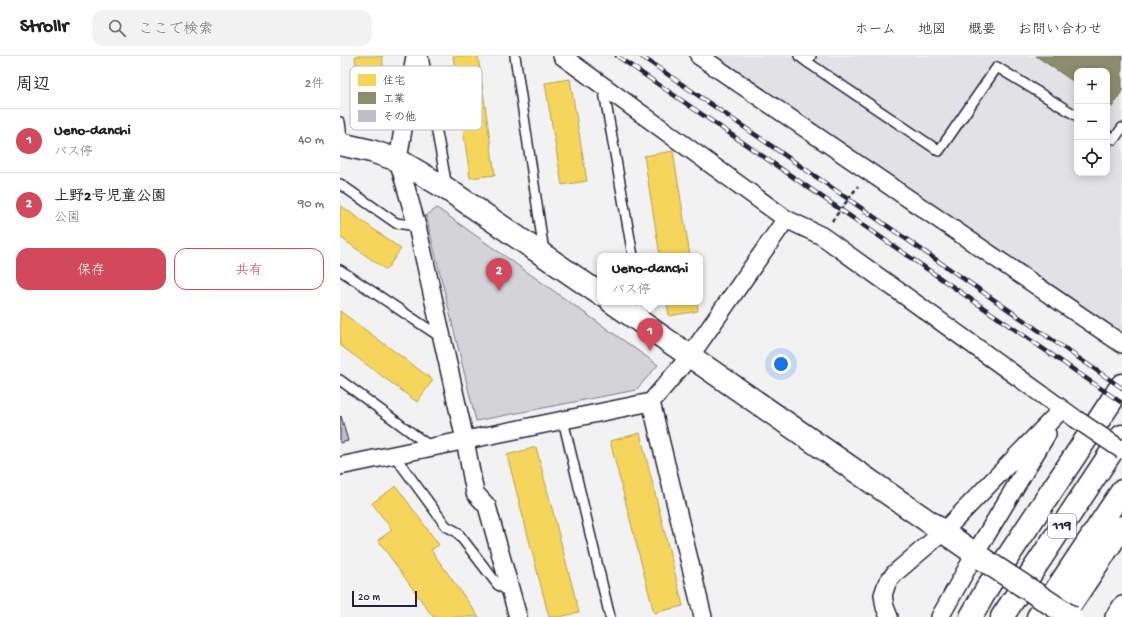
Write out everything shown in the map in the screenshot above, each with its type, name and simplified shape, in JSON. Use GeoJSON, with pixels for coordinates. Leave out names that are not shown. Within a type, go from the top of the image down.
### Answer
{"type":"FeatureCollection","features":[{"type":"Feature","properties":{"kind":"main road"},"geometry":{"type":"LineString","coordinates":[[341,145],[371,151],[398,160],[447,188],[597,292]]}},
{"type":"Feature","properties":{"kind":"main road"},"geometry":{"type":"LineString","coordinates":[[616,305],[943,532],[1071,617]]}},
{"type":"Feature","properties":{"kind":"main road"},"geometry":{"type":"LineString","coordinates":[[972,617],[989,585],[1122,385]]}},
{"type":"Feature","properties":{"kind":"main road","name":"119"},"geometry":{"type":"LineString","coordinates":[[1002,617],[1122,436]]}},
{"type":"Feature","properties":{"kind":"main road","name":"119"},"geometry":{"type":"LineString","coordinates":[[1038,617],[1122,491]]}},
{"type":"Feature","properties":{"kind":"main road"},"geometry":{"type":"LineString","coordinates":[[1062,617],[1122,527]]}},
{"type":"Feature","properties":{"kind":"street"},"geometry":{"type":"LineString","coordinates":[[413,66],[415,56]]}},
{"type":"Feature","properties":{"kind":"street"},"geometry":{"type":"LineString","coordinates":[[562,56],[786,219],[822,236],[1076,419],[1122,450]]}},
{"type":"Feature","properties":{"kind":"street"},"geometry":{"type":"LineString","coordinates":[[699,56],[868,172],[1120,337]]}},
{"type":"Feature","properties":{"kind":"street"},"geometry":{"type":"LineString","coordinates":[[403,130],[398,160],[417,226],[465,440],[475,493],[487,506],[518,617]]}},
{"type":"Feature","properties":{"kind":"street"},"geometry":{"type":"LineString","coordinates":[[340,466],[652,402],[690,356],[786,219]]}},
{"type":"Feature","properties":{"kind":"street"},"geometry":{"type":"LineString","coordinates":[[652,402],[703,617]]}},
{"type":"Feature","properties":{"kind":"street"},"geometry":{"type":"LineString","coordinates":[[889,617],[885,607],[883,595],[887,583],[895,573],[943,532],[1062,409]]}},
{"type":"Feature","properties":{"kind":"street"},"geometry":{"type":"LineString","coordinates":[[940,617],[980,557],[1062,409]]}},
{"type":"Feature","properties":{"kind":"street"},"geometry":{"type":"LineString","coordinates":[[1114,617],[1122,605]]}},
{"type":"Feature","properties":{"kind":"lane"},"geometry":{"type":"LineString","coordinates":[[423,56],[425,66]]}},
{"type":"Feature","properties":{"kind":"lane"},"geometry":{"type":"LineString","coordinates":[[515,56],[544,256]]}},
{"type":"Feature","properties":{"kind":"lane"},"geometry":{"type":"LineString","coordinates":[[799,56],[809,59],[939,151],[997,66],[1074,114]]}},
{"type":"Feature","properties":{"kind":"lane"},"geometry":{"type":"LineString","coordinates":[[603,86],[632,253]]}},
{"type":"Feature","properties":{"kind":"lane"},"geometry":{"type":"LineString","coordinates":[[340,122],[341,145]]}},
{"type":"Feature","properties":{"kind":"lane"},"geometry":{"type":"LineString","coordinates":[[1110,137],[1114,139],[1122,128]]}},
{"type":"Feature","properties":{"kind":"lane"},"geometry":{"type":"LineString","coordinates":[[436,130],[447,188]]}},
{"type":"Feature","properties":{"kind":"lane"},"geometry":{"type":"LineString","coordinates":[[340,184],[396,223],[417,226]]}},
{"type":"Feature","properties":{"kind":"lane"},"geometry":{"type":"LineString","coordinates":[[340,270],[442,338]]}},
{"type":"Feature","properties":{"kind":"lane"},"geometry":{"type":"LineString","coordinates":[[642,305],[645,325]]}},
{"type":"Feature","properties":{"kind":"lane"},"geometry":{"type":"LineString","coordinates":[[340,380],[431,447]]}},
{"type":"Feature","properties":{"kind":"lane"},"geometry":{"type":"LineString","coordinates":[[563,420],[610,617]]}},
{"type":"Feature","properties":{"kind":"lane"},"geometry":{"type":"LineString","coordinates":[[394,455],[446,526],[457,532],[498,585],[511,593]]}},
{"type":"Feature","properties":{"kind":"path"},"geometry":{"type":"LineString","coordinates":[[822,236],[868,172]]}},
{"type":"Feature","properties":{"kind":"shaded area"},"geometry":{"type":"Polygon","coordinates":[[[709,56],[1122,56],[1122,346],[709,56]]]}},
{"type":"Feature","properties":{"kind":"shaded area"},"geometry":{"type":"Polygon","coordinates":[[[437,208],[658,365],[636,390],[476,421],[426,216],[437,208]]]}},
{"type":"Feature","properties":{"kind":"building: 住宅"},"geometry":{"type":"Polygon","coordinates":[[[355,56],[382,56],[383,66],[356,66],[355,56]]]}},
{"type":"Feature","properties":{"kind":"building: 住宅"},"geometry":{"type":"Polygon","coordinates":[[[453,56],[478,56],[479,66],[454,66],[453,56]]]}},
{"type":"Feature","properties":{"kind":"building: 住宅"},"geometry":{"type":"Polygon","coordinates":[[[570,79],[587,181],[562,185],[545,83],[570,79]]]}},
{"type":"Feature","properties":{"kind":"building: 住宅"},"geometry":{"type":"Polygon","coordinates":[[[482,84],[495,175],[470,178],[463,130],[482,130],[482,84]]]}},
{"type":"Feature","properties":{"kind":"building: 住宅"},"geometry":{"type":"Polygon","coordinates":[[[673,151],[690,253],[660,253],[644,156],[673,151]]]}},
{"type":"Feature","properties":{"kind":"building: 住宅"},"geometry":{"type":"Polygon","coordinates":[[[340,205],[401,249],[386,270],[340,237],[340,205]]]}},
{"type":"Feature","properties":{"kind":"building: 住宅"},"geometry":{"type":"Polygon","coordinates":[[[667,305],[697,305],[698,311],[669,316],[667,305]]]}},
{"type":"Feature","properties":{"kind":"building: 住宅"},"geometry":{"type":"Polygon","coordinates":[[[340,311],[433,380],[417,402],[340,345],[340,311]]]}},
{"type":"Feature","properties":{"kind":"building: 住宅"},"geometry":{"type":"Polygon","coordinates":[[[640,433],[683,606],[654,613],[610,441],[640,433]]]}},
{"type":"Feature","properties":{"kind":"building: 住宅"},"geometry":{"type":"Polygon","coordinates":[[[536,447],[579,612],[560,617],[549,617],[507,455],[536,447]]]}},
{"type":"Feature","properties":{"kind":"building: 住宅"},"geometry":{"type":"Polygon","coordinates":[[[396,486],[439,545],[431,550],[479,617],[433,617],[378,540],[392,530],[372,503],[396,486]]]}},
{"type":"Feature","properties":{"kind":"building: 工業"},"geometry":{"type":"Polygon","coordinates":[[[1036,56],[1122,56],[1122,91],[1112,107],[1110,106],[1110,68],[1074,68],[1074,82],[1036,56]]]}},
{"type":"Feature","properties":{"kind":"building: その他"},"geometry":{"type":"Polygon","coordinates":[[[341,416],[348,441],[340,443],[340,417],[341,416]]]}},
{"type":"Feature","properties":{"kind":"railway"},"geometry":{"type":"LineString","coordinates":[[617,56],[1122,403]]}},
{"type":"Feature","properties":{"kind":"railway"},"geometry":{"type":"LineString","coordinates":[[641,56],[1122,388]]}},
{"type":"Feature","properties":{"kind":"place","name":"上野2号児童公園"},"geometry":{"type":"Point","coordinates":[499,291]}},
{"type":"Feature","properties":{"kind":"place","name":"Ueno-danchi"},"geometry":{"type":"Point","coordinates":[650,351]}}]}
